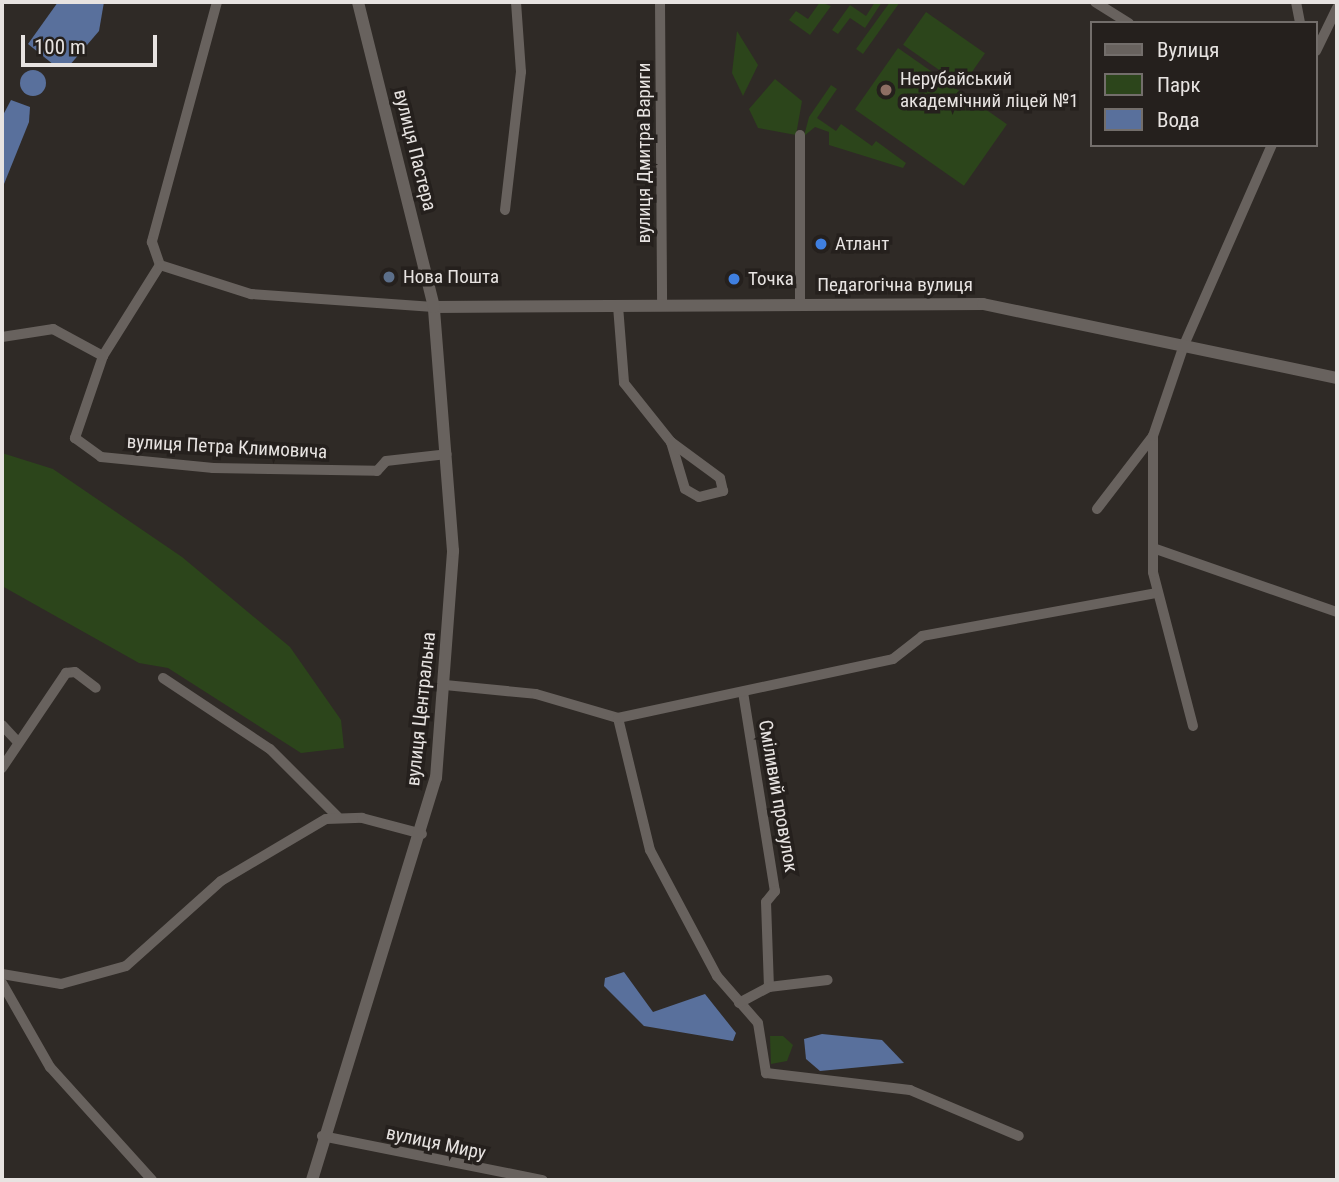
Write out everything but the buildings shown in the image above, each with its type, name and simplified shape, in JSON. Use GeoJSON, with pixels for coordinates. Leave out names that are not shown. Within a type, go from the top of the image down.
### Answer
{"type":"FeatureCollection","features":[{"type":"Feature","properties":{"kind":"street"},"geometry":{"type":"LineString","coordinates":[[216,2],[152,242],[160,265],[251,294],[434,307]]}},
{"type":"Feature","properties":{"kind":"street","name":"вулиця Пастера"},"geometry":{"type":"LineString","coordinates":[[358,2],[434,307]]}},
{"type":"Feature","properties":{"kind":"street"},"geometry":{"type":"LineString","coordinates":[[505,210],[521,72],[516,2]]}},
{"type":"Feature","properties":{"kind":"street","name":"вулиця Дмитра Вариги"},"geometry":{"type":"LineString","coordinates":[[660,2],[662,305]]}},
{"type":"Feature","properties":{"kind":"street"},"geometry":{"type":"LineString","coordinates":[[1095,2],[1126,21]]}},
{"type":"Feature","properties":{"kind":"street"},"geometry":{"type":"LineString","coordinates":[[1296,2],[1300,21]]}},
{"type":"Feature","properties":{"kind":"street"},"geometry":{"type":"LineString","coordinates":[[1318,47],[1337,8]]}},
{"type":"Feature","properties":{"kind":"street"},"geometry":{"type":"LineString","coordinates":[[800,135],[800,304]]}},
{"type":"Feature","properties":{"kind":"street"},"geometry":{"type":"LineString","coordinates":[[1097,509],[1153,436],[1184,345],[1271,147]]}},
{"type":"Feature","properties":{"kind":"street","name":"вулиця Петра Климовича"},"geometry":{"type":"LineString","coordinates":[[160,265],[103,356],[74,432],[79,443],[101,457],[145,464],[377,471],[386,461],[447,454]]}},
{"type":"Feature","properties":{"kind":"street","name":"Педагогічна вулиця"},"geometry":{"type":"LineString","coordinates":[[434,307],[983,304],[1337,379]]}},
{"type":"Feature","properties":{"kind":"street"},"geometry":{"type":"LineString","coordinates":[[618,306],[620,374],[671,442],[720,478],[723,491],[699,497],[685,489],[671,442]]}},
{"type":"Feature","properties":{"kind":"street","name":"вулиця Центральна"},"geometry":{"type":"LineString","coordinates":[[312,1180],[322,1136],[422,834],[436,778],[453,551],[434,307]]}},
{"type":"Feature","properties":{"kind":"street"},"geometry":{"type":"LineString","coordinates":[[2,337],[53,329],[103,356]]}},
{"type":"Feature","properties":{"kind":"street"},"geometry":{"type":"LineString","coordinates":[[1153,436],[1153,548],[1157,593],[1193,726]]}},
{"type":"Feature","properties":{"kind":"street"},"geometry":{"type":"LineString","coordinates":[[1153,548],[1337,612]]}},
{"type":"Feature","properties":{"kind":"street"},"geometry":{"type":"LineString","coordinates":[[445,685],[536,694],[618,718],[893,659],[922,636],[1157,593]]}},
{"type":"Feature","properties":{"kind":"street"},"geometry":{"type":"LineString","coordinates":[[2,768],[17,741],[66,673],[75,672],[96,688]]}},
{"type":"Feature","properties":{"kind":"street"},"geometry":{"type":"LineString","coordinates":[[163,678],[270,749],[337,816],[422,834]]}},
{"type":"Feature","properties":{"kind":"street","name":"Сміливий провулок"},"geometry":{"type":"LineString","coordinates":[[743,692],[775,891],[766,902],[769,987]]}},
{"type":"Feature","properties":{"kind":"street"},"geometry":{"type":"LineString","coordinates":[[618,718],[650,850],[683,919],[766,1040],[766,1073],[910,1090],[1019,1136]]}},
{"type":"Feature","properties":{"kind":"street"},"geometry":{"type":"LineString","coordinates":[[2,725],[17,741]]}},
{"type":"Feature","properties":{"kind":"street"},"geometry":{"type":"LineString","coordinates":[[2,974],[61,984],[126,966],[221,881],[337,816]]}},
{"type":"Feature","properties":{"kind":"street"},"geometry":{"type":"LineString","coordinates":[[739,1003],[769,987],[828,980]]}},
{"type":"Feature","properties":{"kind":"street"},"geometry":{"type":"LineString","coordinates":[[2,983],[50,1067],[152,1180]]}},
{"type":"Feature","properties":{"kind":"street","name":"вулиця Миру"},"geometry":{"type":"LineString","coordinates":[[322,1136],[543,1180]]}},
{"type":"Feature","properties":{"kind":"green space"},"geometry":{"type":"Polygon","coordinates":[[[820,2],[831,6],[810,35],[789,20],[796,11],[808,19],[820,2]]]}},
{"type":"Feature","properties":{"kind":"green space"},"geometry":{"type":"Polygon","coordinates":[[[875,2],[882,2],[865,28],[850,18],[838,34],[832,30],[850,5],[866,16],[875,2]]]}},
{"type":"Feature","properties":{"kind":"green space"},"geometry":{"type":"Polygon","coordinates":[[[890,2],[900,2],[863,54],[856,49],[890,2]]]}},
{"type":"Feature","properties":{"kind":"green space"},"geometry":{"type":"Polygon","coordinates":[[[926,12],[985,53],[962,86],[903,45],[926,12]]]}},
{"type":"Feature","properties":{"kind":"green space"},"geometry":{"type":"Polygon","coordinates":[[[737,31],[758,65],[743,96],[732,73],[737,31]]]}},
{"type":"Feature","properties":{"kind":"green space"},"geometry":{"type":"Polygon","coordinates":[[[898,48],[1007,124],[964,186],[855,109],[898,48]]]}},
{"type":"Feature","properties":{"kind":"green space"},"geometry":{"type":"Polygon","coordinates":[[[775,79],[802,101],[796,135],[758,128],[749,109],[775,79]]]}},
{"type":"Feature","properties":{"kind":"green space"},"geometry":{"type":"Polygon","coordinates":[[[831,85],[837,89],[817,118],[836,131],[841,124],[872,146],[876,141],[906,163],[903,168],[829,145],[829,132],[815,127],[804,136],[809,117],[831,85]]]}},
{"type":"Feature","properties":{"kind":"green space"},"geometry":{"type":"Polygon","coordinates":[[[2,453],[53,469],[182,557],[290,647],[341,720],[344,748],[301,753],[168,668],[139,663],[2,586],[2,453]]]}},
{"type":"Feature","properties":{"kind":"green space"},"geometry":{"type":"Polygon","coordinates":[[[770,1036],[783,1036],[793,1045],[787,1061],[771,1064],[770,1036]]]}},
{"type":"Feature","properties":{"kind":"water"},"geometry":{"type":"Polygon","coordinates":[[[58,2],[104,2],[99,31],[69,66],[54,65],[28,44],[58,2]]]}},
{"type":"Feature","properties":{"kind":"water"},"geometry":{"type":"Polygon","coordinates":[[[33,70],[42,74],[46,83],[42,92],[33,96],[24,92],[20,83],[24,74],[33,70]]]}},
{"type":"Feature","properties":{"kind":"water"},"geometry":{"type":"Polygon","coordinates":[[[11,100],[30,107],[29,122],[2,189],[2,117],[11,100]]]}},
{"type":"Feature","properties":{"kind":"water"},"geometry":{"type":"Polygon","coordinates":[[[624,972],[653,1012],[705,994],[736,1033],[733,1041],[644,1026],[604,986],[605,978],[624,972]]]}},
{"type":"Feature","properties":{"kind":"water"},"geometry":{"type":"Polygon","coordinates":[[[822,1034],[882,1040],[904,1063],[820,1071],[806,1059],[804,1039],[822,1034]]]}},
{"type":"Feature","properties":{"kind":"place","name":"Нерубайський академічний ліцей №1"},"geometry":{"type":"Point","coordinates":[886,90]}},
{"type":"Feature","properties":{"kind":"place","name":"Атлант"},"geometry":{"type":"Point","coordinates":[821,244]}},
{"type":"Feature","properties":{"kind":"place","name":"Нова Пошта"},"geometry":{"type":"Point","coordinates":[389,277]}},
{"type":"Feature","properties":{"kind":"place","name":"Точка"},"geometry":{"type":"Point","coordinates":[734,279]}}]}
